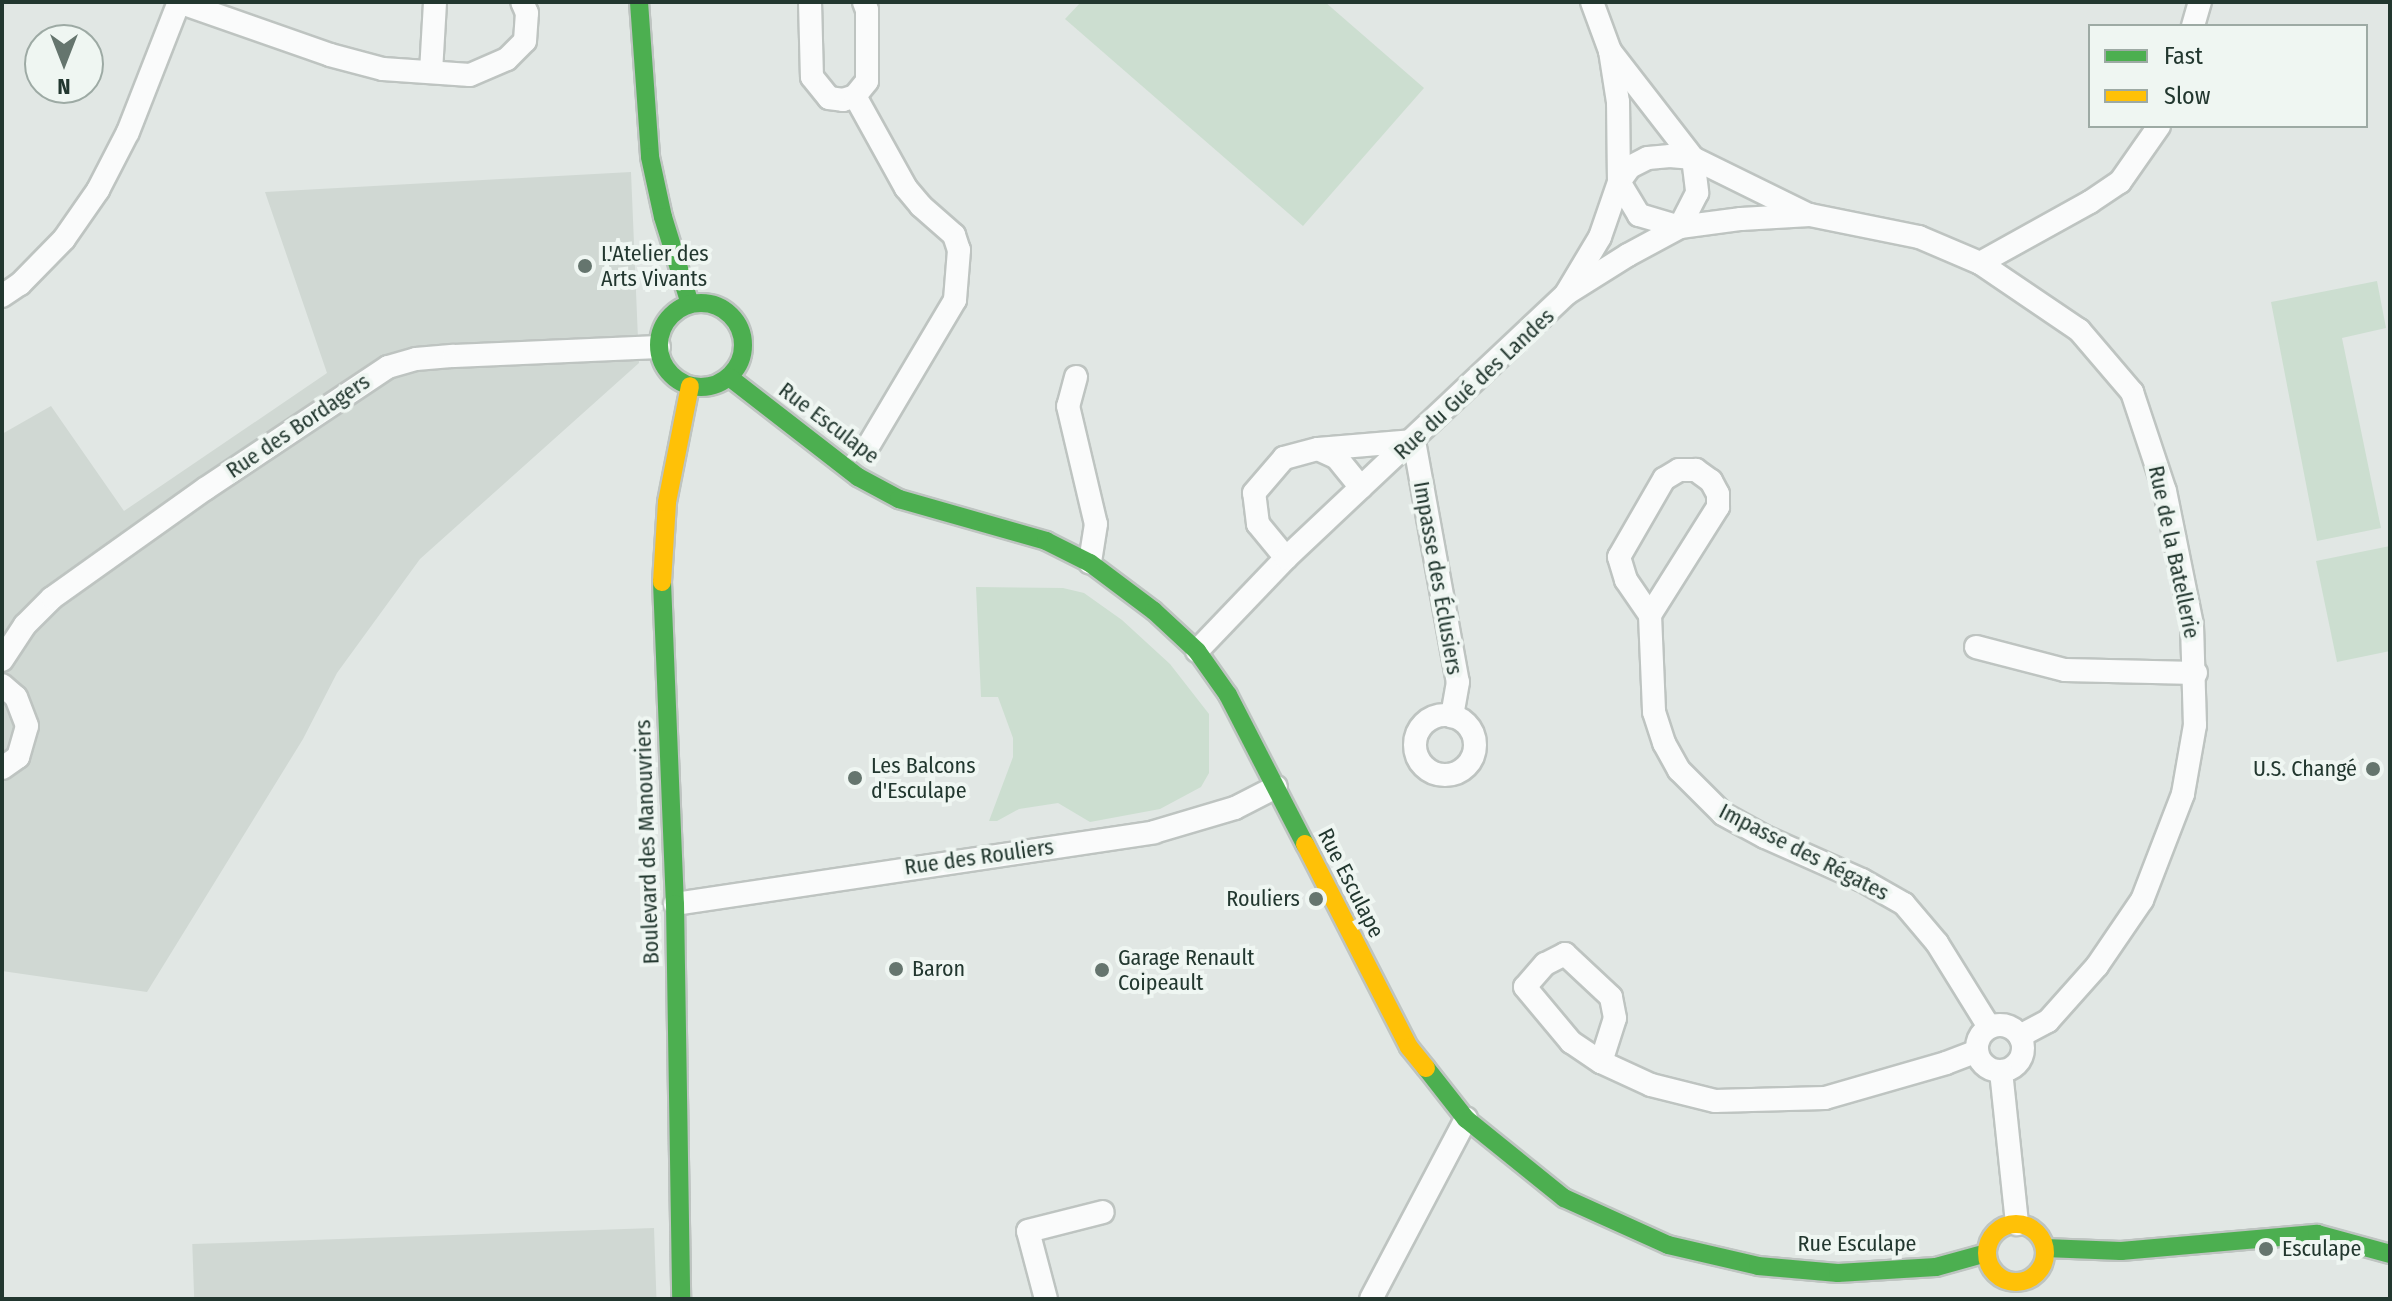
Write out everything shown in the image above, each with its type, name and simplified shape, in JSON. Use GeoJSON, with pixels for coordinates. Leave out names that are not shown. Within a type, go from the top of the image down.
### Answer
{"type":"FeatureCollection","features":[{"type":"Feature","properties":{"kind":"street"},"geometry":{"type":"LineString","coordinates":[[2,296],[20,284],[64,239],[98,190],[128,132],[179,2],[330,55],[383,69],[470,75],[507,59],[525,41],[527,13],[522,2]]}},
{"type":"Feature","properties":{"kind":"street"},"geometry":{"type":"LineString","coordinates":[[431,72],[435,2]]}},
{"type":"Feature","properties":{"kind":"street"},"geometry":{"type":"LineString","coordinates":[[639,2],[650,157],[663,217],[690,304]]}},
{"type":"Feature","properties":{"kind":"street"},"geometry":{"type":"LineString","coordinates":[[810,2],[812,77],[829,98],[843,100],[855,96],[867,81],[867,10],[864,2]]}},
{"type":"Feature","properties":{"kind":"street","name":"Rue de la Batellerie"},"geometry":{"type":"LineString","coordinates":[[1592,2],[1610,51],[1693,158],[1810,215],[1919,237],[1980,263],[2079,330],[2132,392],[2165,491],[2192,625],[2196,673],[2195,725],[2183,794],[2142,900],[2097,966],[2048,1021],[2020,1036]]}},
{"type":"Feature","properties":{"kind":"street"},"geometry":{"type":"LineString","coordinates":[[2194,24],[2200,2]]}},
{"type":"Feature","properties":{"kind":"street","name":"Rue du Gué des Landes"},"geometry":{"type":"LineString","coordinates":[[1197,651],[1286,558],[1414,441],[1566,294],[1600,237],[1619,182],[1618,102],[1610,51]]}},
{"type":"Feature","properties":{"kind":"street"},"geometry":{"type":"LineString","coordinates":[[855,96],[906,188],[954,235],[959,250],[955,300],[870,443]]}},
{"type":"Feature","properties":{"kind":"street"},"geometry":{"type":"LineString","coordinates":[[1980,263],[2120,182],[2158,128]]}},
{"type":"Feature","properties":{"kind":"street"},"geometry":{"type":"LineString","coordinates":[[1648,158],[1693,158],[1697,193],[1680,227],[1657,223],[1639,215],[1619,182],[1630,167],[1648,158]]}},
{"type":"Feature","properties":{"kind":"street","name":"Rue de la Batellerie"},"geometry":{"type":"LineString","coordinates":[[1566,294],[1680,227],[1810,215]]}},
{"type":"Feature","properties":{"kind":"street"},"geometry":{"type":"LineString","coordinates":[[690,304],[718,306],[739,324],[743,353],[729,377],[703,387],[690,386],[668,371],[659,347],[667,320],[690,304]]}},
{"type":"Feature","properties":{"kind":"street","name":"Rue des Bordagers"},"geometry":{"type":"LineString","coordinates":[[2,660],[25,625],[52,598],[205,489],[388,367],[416,359],[454,356],[659,347]]}},
{"type":"Feature","properties":{"kind":"street","name":"Rue Esculape"},"geometry":{"type":"LineString","coordinates":[[729,377],[858,477],[899,499],[1046,541],[1090,563],[1154,611],[1197,651],[1228,695],[1409,1047],[1466,1119],[1564,1198],[1668,1245],[1758,1266],[1838,1273],[1936,1267],[1987,1253]]}},
{"type":"Feature","properties":{"kind":"street"},"geometry":{"type":"LineString","coordinates":[[1076,377],[1068,406],[1096,524],[1090,563]]}},
{"type":"Feature","properties":{"kind":"street","name":"Boulevard des Manouvriers"},"geometry":{"type":"LineString","coordinates":[[681,1299],[675,904],[661,569],[667,502],[690,386]]}},
{"type":"Feature","properties":{"kind":"street"},"geometry":{"type":"LineString","coordinates":[[1286,558],[1258,524],[1254,493],[1284,458],[1318,449],[1414,441]]}},
{"type":"Feature","properties":{"kind":"street","name":"Impasse des Éclusiers"},"geometry":{"type":"LineString","coordinates":[[1414,441],[1458,682],[1452,716]]}},
{"type":"Feature","properties":{"kind":"street"},"geometry":{"type":"LineString","coordinates":[[1318,449],[1337,458],[1361,488]]}},
{"type":"Feature","properties":{"kind":"street"},"geometry":{"type":"LineString","coordinates":[[1679,470],[1696,470],[1711,481],[1718,494],[1718,507],[1650,615],[1626,580],[1619,557],[1664,479],[1679,470]]}},
{"type":"Feature","properties":{"kind":"street","name":"Impasse des Régates"},"geometry":{"type":"LineString","coordinates":[[1650,615],[1654,712],[1679,770],[1723,814],[1862,880],[1904,904],[1937,943],[1989,1027]]}},
{"type":"Feature","properties":{"kind":"street"},"geometry":{"type":"LineString","coordinates":[[1976,647],[2065,670],[2196,673]]}},
{"type":"Feature","properties":{"kind":"street"},"geometry":{"type":"LineString","coordinates":[[2,685],[16,697],[27,726],[18,757],[2,768]]}},
{"type":"Feature","properties":{"kind":"street","name":"Rue des Rouliers"},"geometry":{"type":"LineString","coordinates":[[675,904],[1154,832],[1235,808],[1276,787]]}},
{"type":"Feature","properties":{"kind":"street"},"geometry":{"type":"LineString","coordinates":[[1601,1062],[1615,1018],[1611,997],[1565,954],[1545,964],[1525,987],[1571,1042],[1601,1062],[1651,1085],[1715,1101],[1825,1098],[1977,1051]]}},
{"type":"Feature","properties":{"kind":"street"},"geometry":{"type":"LineString","coordinates":[[2003,1024],[2020,1036],[2020,1059],[2001,1071],[1988,1068],[1977,1051],[1979,1037],[1989,1027],[2003,1024]]}},
{"type":"Feature","properties":{"kind":"street"},"geometry":{"type":"LineString","coordinates":[[2001,1071],[2017,1224]]}},
{"type":"Feature","properties":{"kind":"street"},"geometry":{"type":"LineString","coordinates":[[1371,1299],[1466,1119]]}},
{"type":"Feature","properties":{"kind":"street"},"geometry":{"type":"LineString","coordinates":[[1046,1299],[1028,1231],[1103,1212]]}},
{"type":"Feature","properties":{"kind":"street"},"geometry":{"type":"LineString","coordinates":[[2017,1224],[2035,1231],[2045,1248],[2042,1267],[2029,1280],[2019,1282],[2001,1278],[1989,1263],[1987,1253],[1993,1236],[2017,1224]]}},
{"type":"Feature","properties":{"kind":"street"},"geometry":{"type":"LineString","coordinates":[[2045,1248],[2121,1251],[2317,1234],[2390,1254]]}},
{"type":"Feature","properties":{"kind":"shaded area"},"geometry":{"type":"Polygon","coordinates":[[[631,172],[639,363],[420,559],[337,673],[303,739],[147,992],[2,971],[2,434],[51,406],[124,511],[327,373],[265,192],[631,172]]]}},
{"type":"Feature","properties":{"kind":"shaded area"},"geometry":{"type":"Polygon","coordinates":[[[654,1228],[656,1299],[194,1299],[192,1244],[654,1228]]]}},
{"type":"Feature","properties":{"kind":"green space"},"geometry":{"type":"Polygon","coordinates":[[[1081,2],[1325,2],[1424,88],[1303,226],[1065,19],[1081,2]]]}},
{"type":"Feature","properties":{"kind":"green space"},"geometry":{"type":"Polygon","coordinates":[[[2377,281],[2386,328],[2342,338],[2381,528],[2317,541],[2271,302],[2377,281]]]}},
{"type":"Feature","properties":{"kind":"green space"},"geometry":{"type":"Polygon","coordinates":[[[2390,546],[2390,651],[2337,662],[2316,561],[2390,546]]]}},
{"type":"Feature","properties":{"kind":"green space"},"geometry":{"type":"Polygon","coordinates":[[[976,587],[1063,588],[1084,593],[1122,620],[1170,664],[1209,714],[1209,773],[1201,787],[1160,809],[1090,822],[1058,803],[1019,809],[997,821],[989,821],[1013,757],[1013,738],[998,697],[981,697],[976,587]]]}},
{"type":"Feature","properties":{"kind":"traffic: fast"},"geometry":{"type":"LineString","coordinates":[[639,2],[650,157],[663,217],[690,304]]}},
{"type":"Feature","properties":{"kind":"traffic: fast"},"geometry":{"type":"LineString","coordinates":[[701,303],[717,306],[731,315],[740,329],[743,345],[740,361],[731,375],[717,384],[701,387],[685,384],[671,375],[662,361],[659,345],[662,329],[671,315],[685,306],[701,303]]}},
{"type":"Feature","properties":{"kind":"traffic: fast"},"geometry":{"type":"LineString","coordinates":[[729,377],[858,477],[899,499],[1046,541],[1090,563],[1154,611],[1197,651],[1228,695],[1305,844]]}},
{"type":"Feature","properties":{"kind":"traffic: fast"},"geometry":{"type":"LineString","coordinates":[[662,582],[675,904],[681,1299]]}},
{"type":"Feature","properties":{"kind":"traffic: fast"},"geometry":{"type":"LineString","coordinates":[[1426,1068],[1466,1119],[1564,1198],[1668,1245],[1758,1266],[1838,1273],[1936,1267],[1987,1253]]}},
{"type":"Feature","properties":{"kind":"traffic: fast"},"geometry":{"type":"LineString","coordinates":[[2045,1248],[2121,1251],[2317,1234],[2390,1254]]}},
{"type":"Feature","properties":{"kind":"traffic: slow"},"geometry":{"type":"LineString","coordinates":[[662,582],[667,502],[690,386]]}},
{"type":"Feature","properties":{"kind":"traffic: slow"},"geometry":{"type":"LineString","coordinates":[[1305,844],[1409,1047],[1426,1068]]}},
{"type":"Feature","properties":{"kind":"traffic: slow"},"geometry":{"type":"LineString","coordinates":[[2016,1224],[2027,1226],[2036,1233],[2043,1242],[2045,1253],[2043,1264],[2036,1273],[2027,1280],[2016,1282],[2005,1280],[1996,1273],[1989,1264],[1987,1253],[1989,1242],[1996,1233],[2005,1226],[2016,1224]]}},
{"type":"Feature","properties":{"kind":"place","name":"L'Atelier des Arts Vivants"},"geometry":{"type":"Point","coordinates":[585,266]}},
{"type":"Feature","properties":{"kind":"place","name":"U.S. Changé"},"geometry":{"type":"Point","coordinates":[2373,769]}},
{"type":"Feature","properties":{"kind":"place","name":"Les Balcons d'Esculape"},"geometry":{"type":"Point","coordinates":[855,778]}},
{"type":"Feature","properties":{"kind":"place","name":"Rouliers"},"geometry":{"type":"Point","coordinates":[1316,899]}},
{"type":"Feature","properties":{"kind":"place","name":"Baron"},"geometry":{"type":"Point","coordinates":[896,969]}},
{"type":"Feature","properties":{"kind":"place","name":"Garage Renault Coipeault"},"geometry":{"type":"Point","coordinates":[1102,970]}},
{"type":"Feature","properties":{"kind":"place","name":"Esculape"},"geometry":{"type":"Point","coordinates":[2266,1249]}}]}
